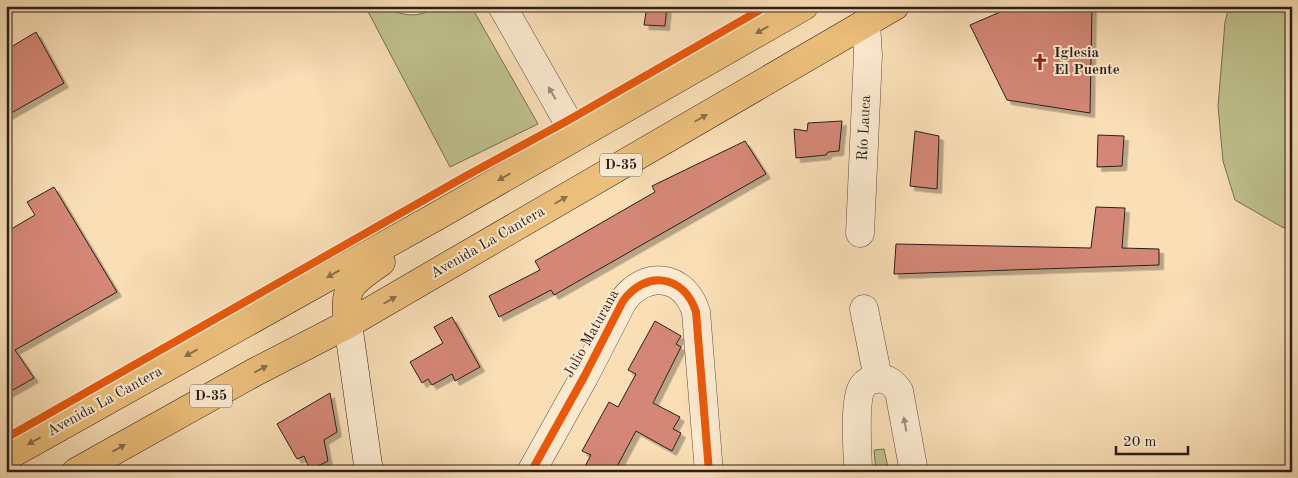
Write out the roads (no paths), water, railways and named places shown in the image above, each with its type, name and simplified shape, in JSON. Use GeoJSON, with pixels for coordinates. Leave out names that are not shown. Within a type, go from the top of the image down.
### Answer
{"type":"FeatureCollection","features":[{"type":"Feature","properties":{"kind":"highway","name":"Avenida La Cantera"},"geometry":{"type":"LineString","coordinates":[[6,457],[436,216],[804,6]]}},
{"type":"Feature","properties":{"kind":"highway","name":"Avenida La Cantera"},"geometry":{"type":"LineString","coordinates":[[76,472],[255,372],[348,324],[895,6]]}},
{"type":"Feature","properties":{"kind":"highway"},"geometry":{"type":"LineString","coordinates":[[348,324],[347,293],[356,279],[403,246],[436,216]]}},
{"type":"Feature","properties":{"kind":"street"},"geometry":{"type":"LineString","coordinates":[[502,6],[576,136]]}},
{"type":"Feature","properties":{"kind":"street","name":"Río Lauca"},"geometry":{"type":"LineString","coordinates":[[860,233],[868,55],[866,23]]}},
{"type":"Feature","properties":{"kind":"street","name":"Julio Maturana"},"geometry":{"type":"LineString","coordinates":[[531,472],[584,377],[623,301],[639,285],[649,281],[661,280],[672,283],[688,294],[696,312],[709,472]]}},
{"type":"Feature","properties":{"kind":"street"},"geometry":{"type":"LineString","coordinates":[[864,309],[878,378]]}},
{"type":"Feature","properties":{"kind":"street"},"geometry":{"type":"LineString","coordinates":[[348,324],[369,472]]}},
{"type":"Feature","properties":{"kind":"street"},"geometry":{"type":"LineString","coordinates":[[858,472],[858,398],[862,387],[870,380],[878,378],[891,381],[899,390],[914,472]]}},
{"type":"Feature","properties":{"kind":"place","name":"Iglesia El Puente"},"geometry":{"type":"Point","coordinates":[1040,62]}}]}
